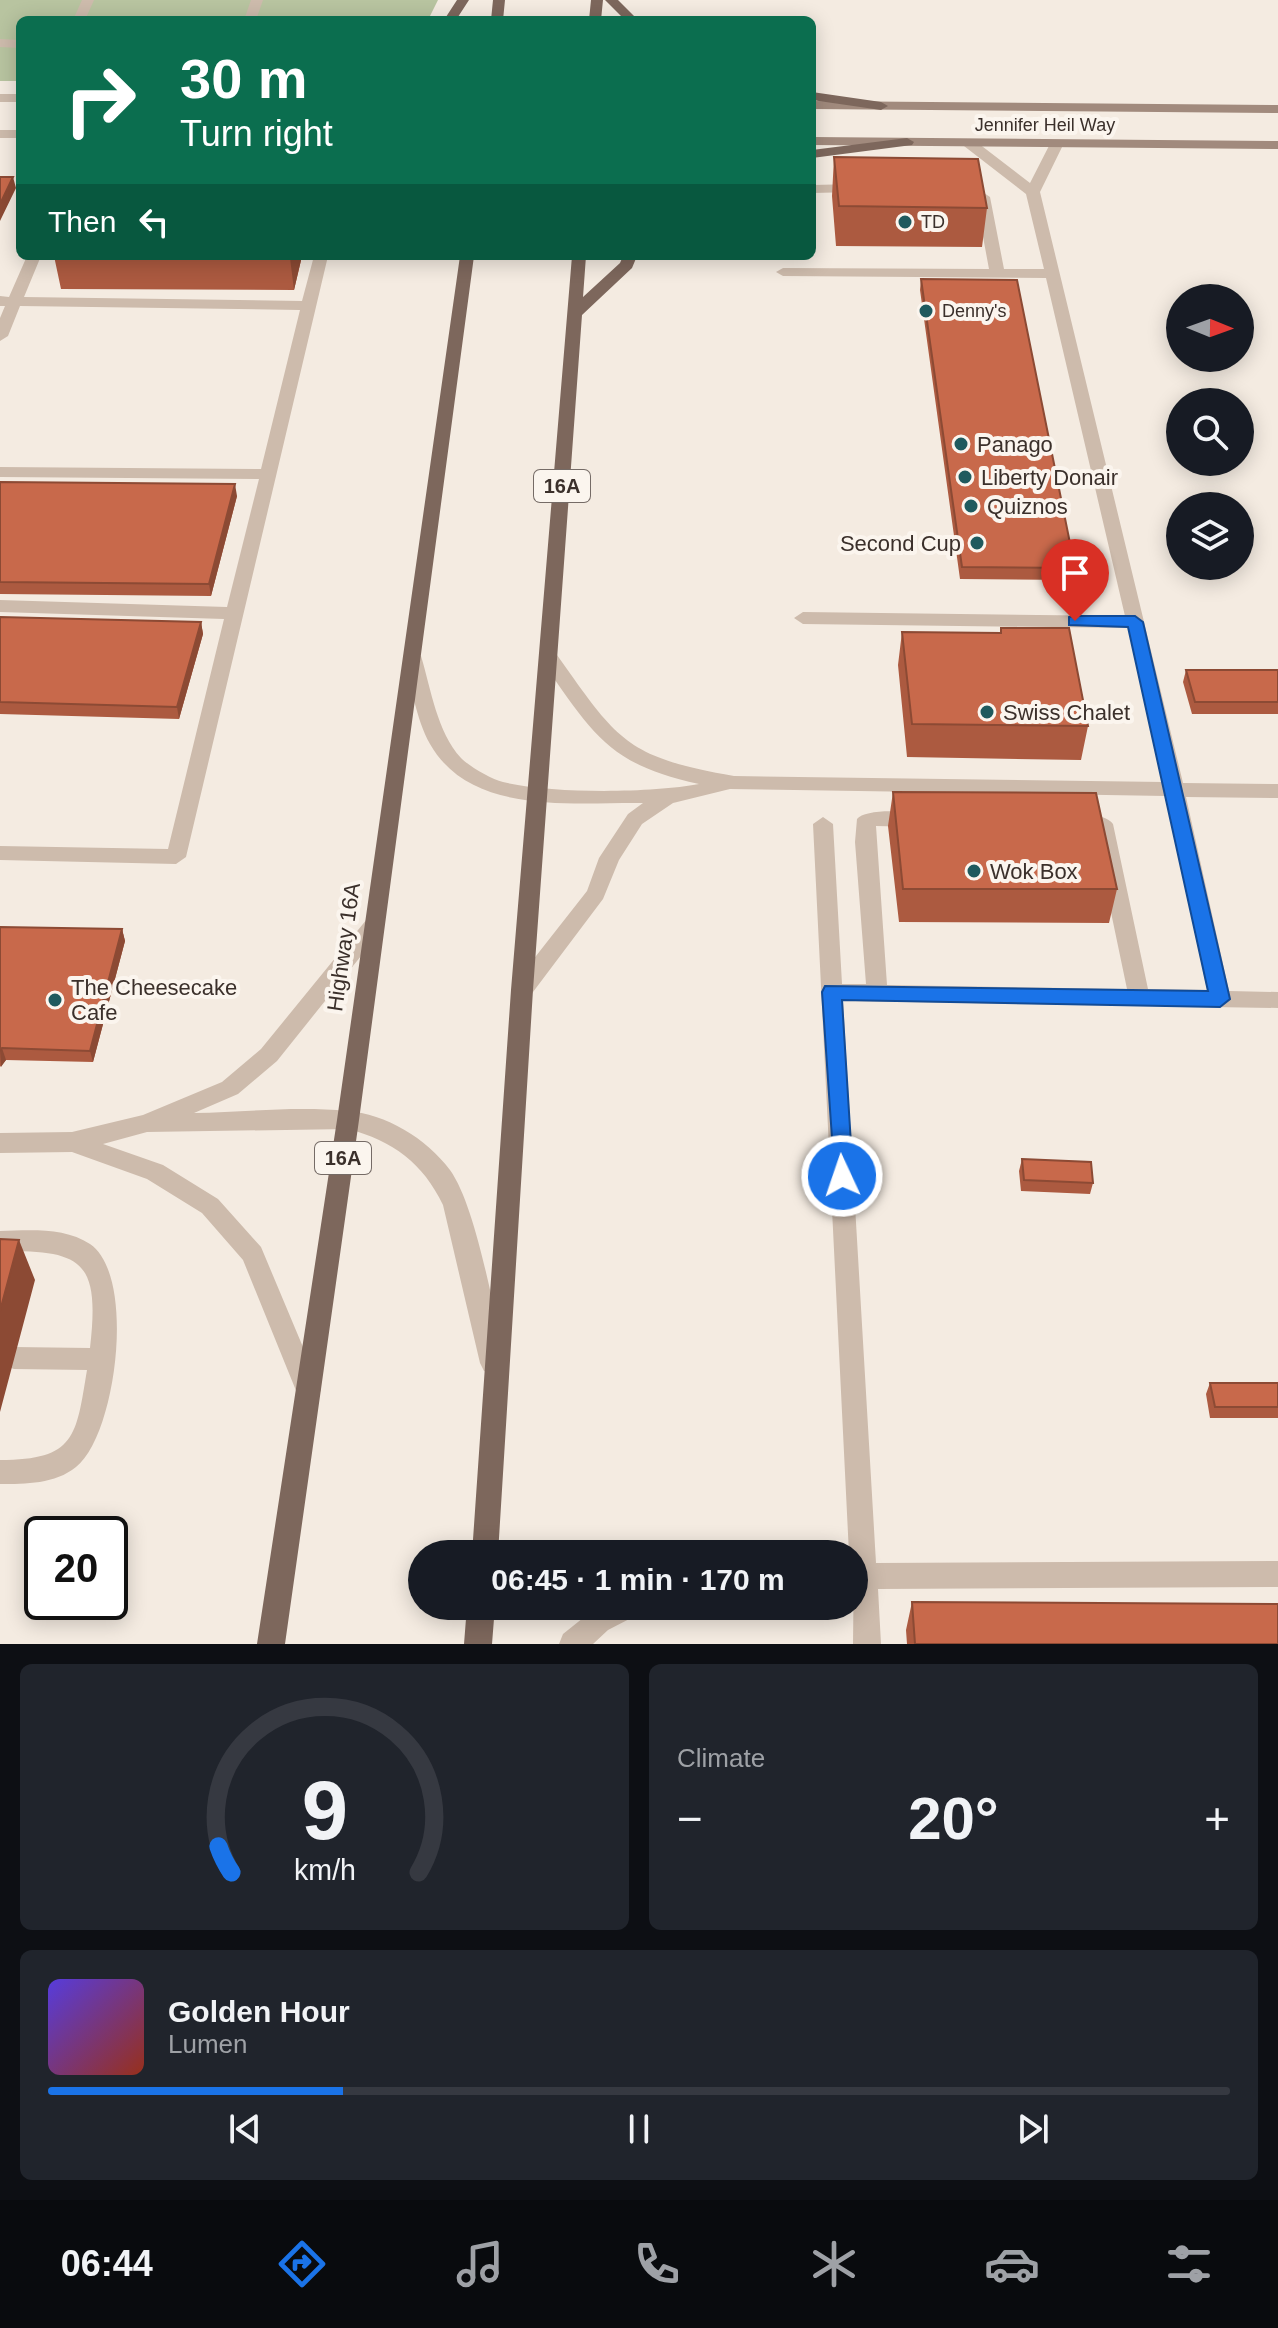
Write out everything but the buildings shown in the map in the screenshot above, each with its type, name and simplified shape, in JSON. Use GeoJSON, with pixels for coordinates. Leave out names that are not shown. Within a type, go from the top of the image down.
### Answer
{"type":"FeatureCollection","features":[{"type":"Feature","properties":{"kind":"main road"},"geometry":{"type":"LineString","coordinates":[[611,0],[628,16]]}},
{"type":"Feature","properties":{"kind":"main road"},"geometry":{"type":"LineString","coordinates":[[816,97],[881,106]]}},
{"type":"Feature","properties":{"kind":"main road","name":"Jennifer Heil Way"},"geometry":{"type":"LineString","coordinates":[[816,105],[1278,109]]}},
{"type":"Feature","properties":{"kind":"main road","name":"Jennifer Heil Way"},"geometry":{"type":"LineString","coordinates":[[816,141],[1278,145]]}},
{"type":"Feature","properties":{"kind":"main road"},"geometry":{"type":"LineString","coordinates":[[816,153],[907,142]]}},
{"type":"Feature","properties":{"kind":"main road","name":"Highway 16A"},"geometry":{"type":"LineString","coordinates":[[271,1644],[348,1120],[464,260]]}},
{"type":"Feature","properties":{"kind":"main road","name":"16A"},"geometry":{"type":"LineString","coordinates":[[486,1540],[522,990],[579,260]]}},
{"type":"Feature","properties":{"kind":"main road"},"geometry":{"type":"LineString","coordinates":[[575,313],[629,260]]}},
{"type":"Feature","properties":{"kind":"main road"},"geometry":{"type":"LineString","coordinates":[[478,1644],[480,1620]]}},
{"type":"Feature","properties":{"kind":"street"},"geometry":{"type":"LineString","coordinates":[[969,143],[1033,192]]}},
{"type":"Feature","properties":{"kind":"street"},"geometry":{"type":"LineString","coordinates":[[1057,143],[1033,192],[1174,789],[1220,999]]}},
{"type":"Feature","properties":{"kind":"street"},"geometry":{"type":"LineString","coordinates":[[964,187],[983,197],[997,274]]}},
{"type":"Feature","properties":{"kind":"street"},"geometry":{"type":"LineString","coordinates":[[816,189],[875,188]]}},
{"type":"Feature","properties":{"kind":"street"},"geometry":{"type":"LineString","coordinates":[[0,336],[7,301],[32,260]]}},
{"type":"Feature","properties":{"kind":"street"},"geometry":{"type":"LineString","coordinates":[[0,853],[176,857],[232,613],[320,260]]}},
{"type":"Feature","properties":{"kind":"street"},"geometry":{"type":"LineString","coordinates":[[783,272],[1052,274]]}},
{"type":"Feature","properties":{"kind":"street"},"geometry":{"type":"LineString","coordinates":[[7,301],[307,306]]}},
{"type":"Feature","properties":{"kind":"street"},"geometry":{"type":"LineString","coordinates":[[0,472],[268,474]]}},
{"type":"Feature","properties":{"kind":"street"},"geometry":{"type":"LineString","coordinates":[[0,606],[232,613]]}},
{"type":"Feature","properties":{"kind":"street"},"geometry":{"type":"LineString","coordinates":[[803,618],[1135,622]]}},
{"type":"Feature","properties":{"kind":"street"},"geometry":{"type":"LineString","coordinates":[[412,656],[438,741],[456,765],[496,788],[538,794],[667,797],[734,783]]}},
{"type":"Feature","properties":{"kind":"street"},"geometry":{"type":"LineString","coordinates":[[550,659],[608,736],[640,759],[683,774],[734,783],[1278,791]]}},
{"type":"Feature","properties":{"kind":"street"},"geometry":{"type":"LineString","coordinates":[[522,990],[596,894],[609,858],[635,819],[667,797]]}},
{"type":"Feature","properties":{"kind":"street"},"geometry":{"type":"LineString","coordinates":[[877,992],[865,842],[867,819],[946,820]]}},
{"type":"Feature","properties":{"kind":"street"},"geometry":{"type":"LineString","coordinates":[[1056,823],[1103,824],[1139,997]]}},
{"type":"Feature","properties":{"kind":"street"},"geometry":{"type":"LineString","coordinates":[[823,824],[857,1540]]}},
{"type":"Feature","properties":{"kind":"street"},"geometry":{"type":"LineString","coordinates":[[0,1143],[72,1142],[147,1123],[230,1088],[269,1055],[374,925]]}},
{"type":"Feature","properties":{"kind":"street"},"geometry":{"type":"LineString","coordinates":[[832,992],[1278,1000]]}},
{"type":"Feature","properties":{"kind":"street"},"geometry":{"type":"LineString","coordinates":[[147,1123],[348,1120],[384,1129],[418,1152],[442,1178],[455,1205],[498,1382]]}},
{"type":"Feature","properties":{"kind":"street"},"geometry":{"type":"LineString","coordinates":[[72,1142],[155,1172],[210,1206],[253,1254],[308,1390]]}},
{"type":"Feature","properties":{"kind":"street"},"geometry":{"type":"LineString","coordinates":[[0,1241],[63,1245],[85,1254],[100,1276],[106,1304],[90,1425],[83,1443],[69,1458],[51,1469],[0,1472]]}},
{"type":"Feature","properties":{"kind":"street"},"geometry":{"type":"LineString","coordinates":[[14,1358],[99,1359]]}},
{"type":"Feature","properties":{"kind":"street"},"geometry":{"type":"LineString","coordinates":[[868,1575],[1278,1574]]}},
{"type":"Feature","properties":{"kind":"street"},"geometry":{"type":"LineString","coordinates":[[573,1644],[598,1620]]}},
{"type":"Feature","properties":{"kind":"street"},"geometry":{"type":"LineString","coordinates":[[864,1620],[867,1644]]}},
{"type":"Feature","properties":{"kind":"green space"},"geometry":{"type":"Polygon","coordinates":[[[0,0],[438,0],[430,16],[16,16],[16,81],[0,81],[0,0]]]}},
{"type":"Feature","properties":{"kind":"place","name":"TD"},"geometry":{"type":"Point","coordinates":[905,222]}},
{"type":"Feature","properties":{"kind":"place","name":"Denny's"},"geometry":{"type":"Point","coordinates":[926,311]}},
{"type":"Feature","properties":{"kind":"place","name":"Panago"},"geometry":{"type":"Point","coordinates":[961,444]}},
{"type":"Feature","properties":{"kind":"place","name":"Liberty Donair"},"geometry":{"type":"Point","coordinates":[965,477]}},
{"type":"Feature","properties":{"kind":"place","name":"Quiznos"},"geometry":{"type":"Point","coordinates":[971,506]}},
{"type":"Feature","properties":{"kind":"place","name":"Second Cup"},"geometry":{"type":"Point","coordinates":[977,543]}},
{"type":"Feature","properties":{"kind":"place","name":"Swiss Chalet"},"geometry":{"type":"Point","coordinates":[987,712]}},
{"type":"Feature","properties":{"kind":"place","name":"Wok Box"},"geometry":{"type":"Point","coordinates":[974,871]}},
{"type":"Feature","properties":{"kind":"place","name":"The Cheesecake Cafe"},"geometry":{"type":"Point","coordinates":[55,1000]}},
{"type":"Feature","properties":{"kind":"route"},"geometry":{"type":"LineString","coordinates":[[842,1176],[832,992],[1220,999],[1135,622],[1075,621]]}}]}
